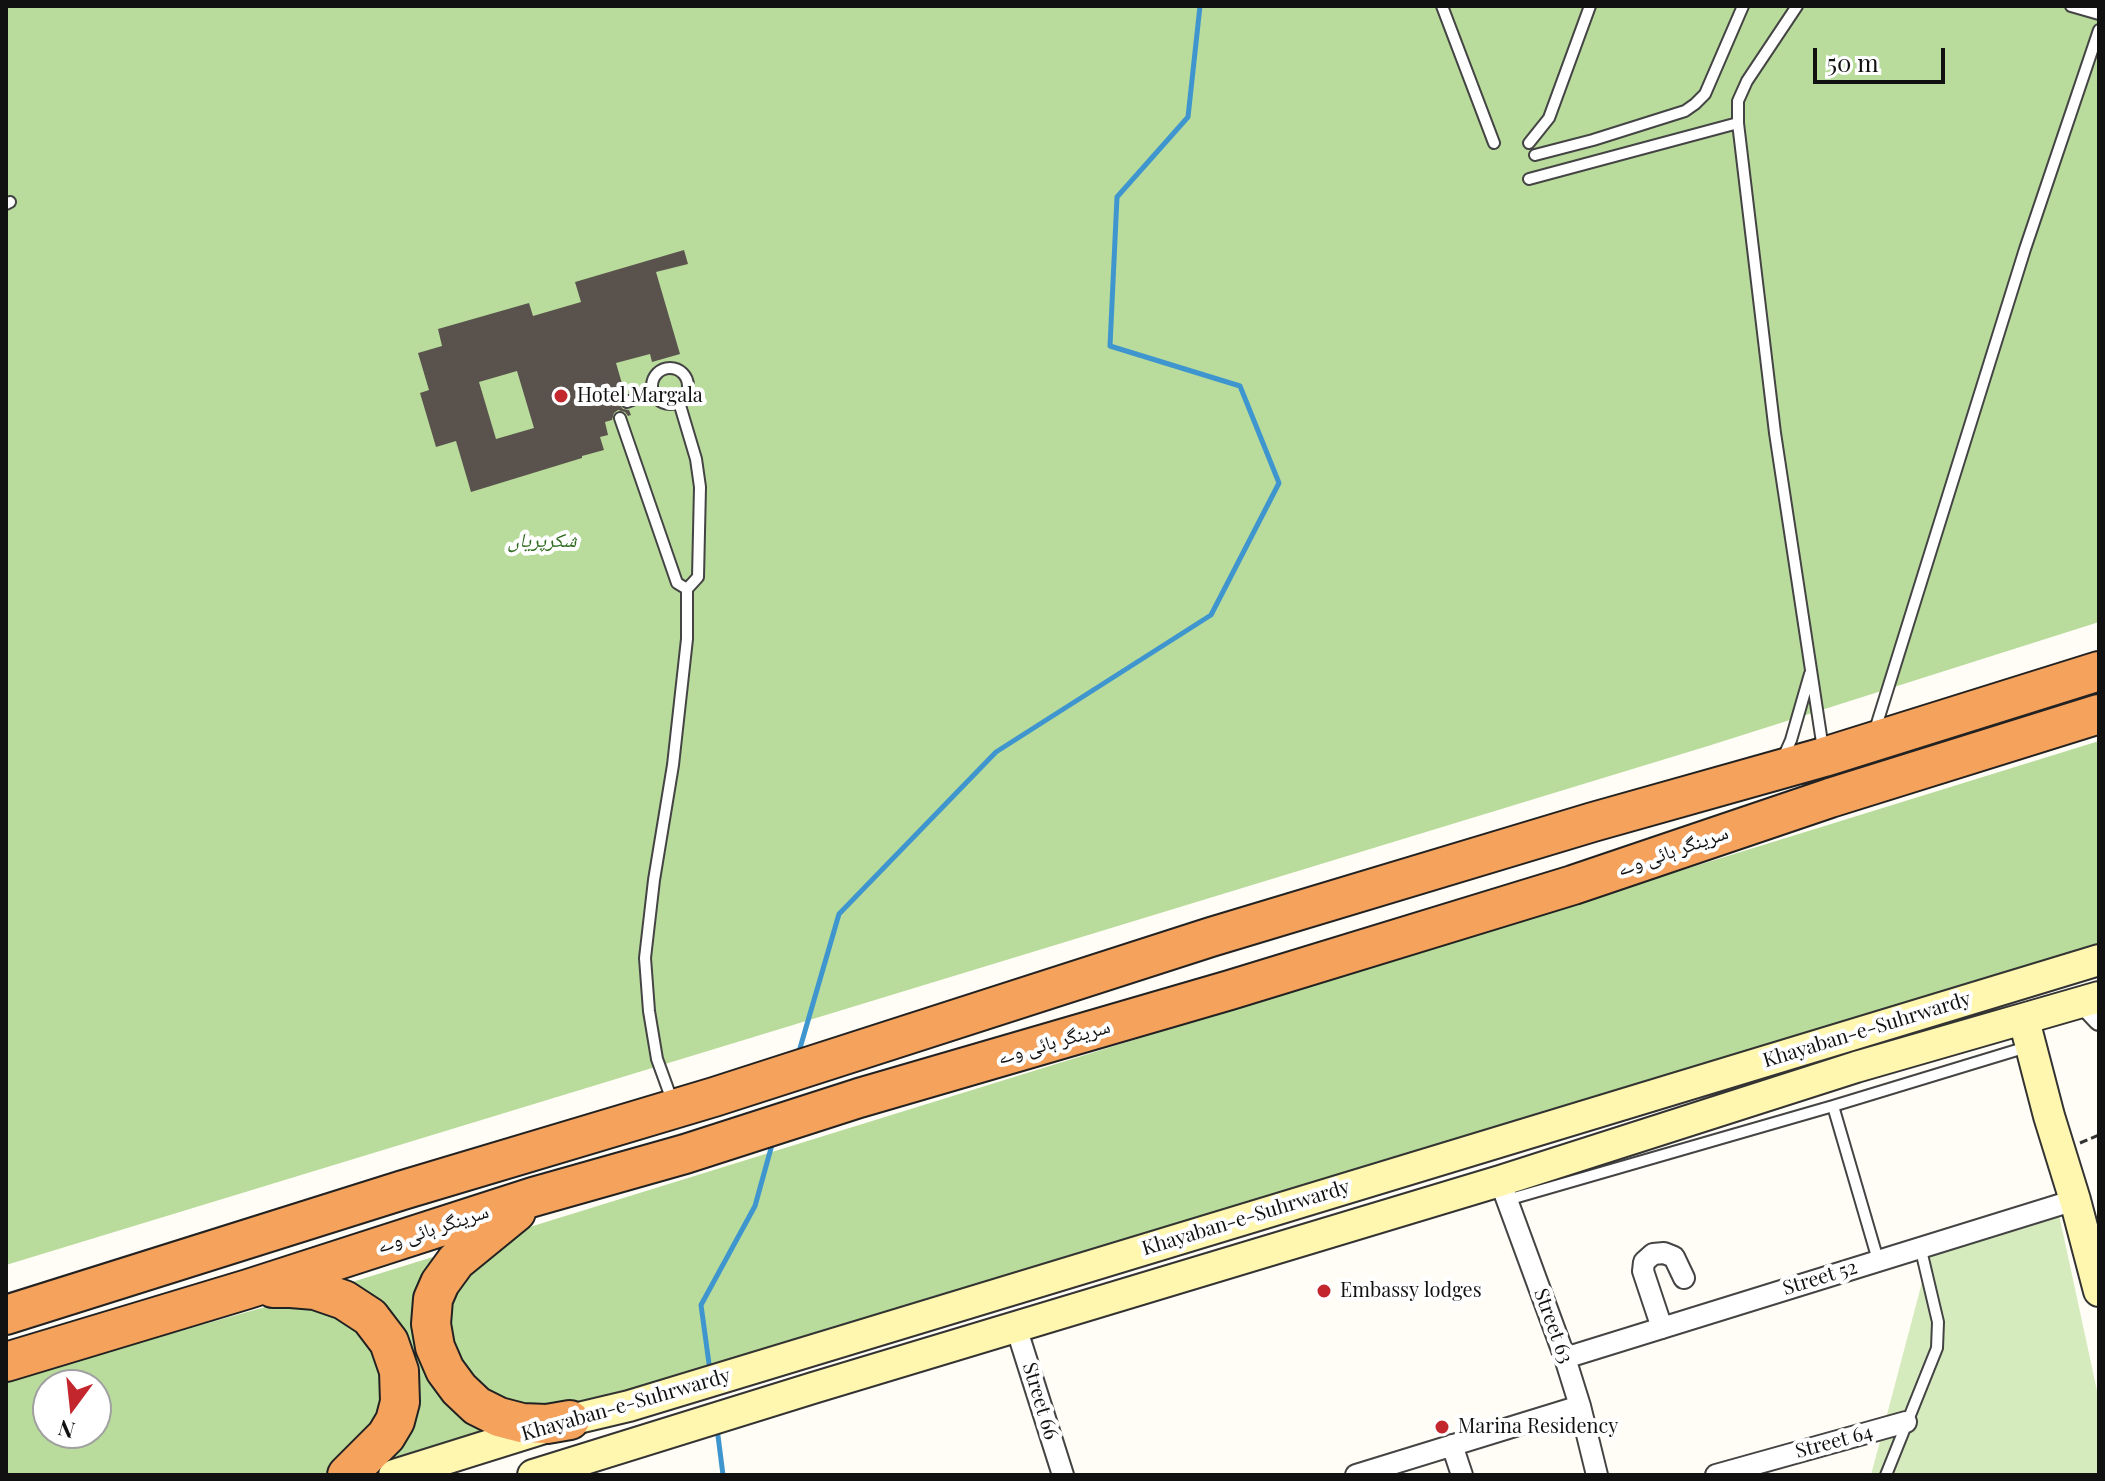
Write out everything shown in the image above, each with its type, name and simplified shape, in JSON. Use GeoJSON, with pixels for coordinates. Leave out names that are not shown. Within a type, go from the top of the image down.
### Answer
{"type":"FeatureCollection","features":[{"type":"Feature","properties":{"kind":"highway"},"geometry":{"type":"LineString","coordinates":[[6,1315],[403,1190],[714,1097],[1211,937],[1593,822],[1824,757],[2099,671]]}},
{"type":"Feature","properties":{"kind":"highway","name":"سرینگر ہائی وے"},"geometry":{"type":"LineString","coordinates":[[6,1362],[248,1289],[533,1197],[685,1154],[859,1098],[1230,990],[1573,885],[1845,794],[2099,714]]}},
{"type":"Feature","properties":{"kind":"highway"},"geometry":{"type":"LineString","coordinates":[[1573,885],[1543,883],[1512,889],[1276,960],[1263,956],[1258,942],[1265,932],[1547,847],[1593,822]]}},
{"type":"Feature","properties":{"kind":"highway"},"geometry":{"type":"LineString","coordinates":[[866,1046],[932,1035],[1207,951],[1219,950],[1227,958],[1228,968],[1220,978],[984,1050],[957,1061],[929,1078]]}},
{"type":"Feature","properties":{"kind":"highway"},"geometry":{"type":"LineString","coordinates":[[533,1197],[456,1261],[433,1299],[431,1324],[435,1347],[445,1370],[477,1406],[499,1417],[522,1423],[547,1424],[570,1420]]}},
{"type":"Feature","properties":{"kind":"highway"},"geometry":{"type":"LineString","coordinates":[[248,1289],[315,1290],[344,1300],[370,1317],[389,1342],[399,1371],[400,1402],[395,1421],[386,1436],[347,1475]]}},
{"type":"Feature","properties":{"kind":"main road","name":"Khayaban-e-Suhrwardy"},"geometry":{"type":"LineString","coordinates":[[394,1475],[2099,960]]}},
{"type":"Feature","properties":{"kind":"main road","name":"Khayaban-e-Suhrwardy"},"geometry":{"type":"LineString","coordinates":[[533,1475],[1016,1327],[1503,1190],[1856,1067],[2028,1033],[2093,1007]]}},
{"type":"Feature","properties":{"kind":"main road"},"geometry":{"type":"LineString","coordinates":[[2028,1033],[2099,1291]]}},
{"type":"Feature","properties":{"kind":"main road"},"geometry":{"type":"LineString","coordinates":[[1847,1035],[1856,1067]]}},
{"type":"Feature","properties":{"kind":"main road"},"geometry":{"type":"LineString","coordinates":[[801,1392],[802,1353]]}},
{"type":"Feature","properties":{"kind":"street","name":"Street 63"},"geometry":{"type":"LineString","coordinates":[[1503,1190],[1565,1358],[1597,1475]]}},
{"type":"Feature","properties":{"kind":"street","name":"Street 52"},"geometry":{"type":"LineString","coordinates":[[1565,1358],[2075,1200]]}},
{"type":"Feature","properties":{"kind":"street"},"geometry":{"type":"LineString","coordinates":[[1662,1328],[1643,1271],[1644,1262],[1653,1254],[1664,1253],[1674,1257],[1684,1278]]}},
{"type":"Feature","properties":{"kind":"street","name":"Street 66"},"geometry":{"type":"LineString","coordinates":[[1016,1327],[1063,1475]]}},
{"type":"Feature","properties":{"kind":"street"},"geometry":{"type":"LineString","coordinates":[[1356,1475],[1400,1468],[1452,1445],[1580,1406]]}},
{"type":"Feature","properties":{"kind":"street","name":"Street 64"},"geometry":{"type":"LineString","coordinates":[[1716,1475],[1906,1422]]}},
{"type":"Feature","properties":{"kind":"street"},"geometry":{"type":"LineString","coordinates":[[1452,1445],[1462,1475]]}},
{"type":"Feature","properties":{"kind":"lane"},"geometry":{"type":"LineString","coordinates":[[1442,6],[1494,143]]}},
{"type":"Feature","properties":{"kind":"lane"},"geometry":{"type":"LineString","coordinates":[[1529,143],[1549,118],[1590,6]]}},
{"type":"Feature","properties":{"kind":"lane"},"geometry":{"type":"LineString","coordinates":[[1535,155],[1685,111],[1695,104],[1705,94],[1743,6]]}},
{"type":"Feature","properties":{"kind":"lane"},"geometry":{"type":"LineString","coordinates":[[1797,6],[1747,81],[1738,101],[1738,123],[1775,433],[1824,757]]}},
{"type":"Feature","properties":{"kind":"lane"},"geometry":{"type":"LineString","coordinates":[[2071,6],[2099,14]]}},
{"type":"Feature","properties":{"kind":"lane"},"geometry":{"type":"LineString","coordinates":[[1872,741],[2025,249],[2099,30]]}},
{"type":"Feature","properties":{"kind":"lane"},"geometry":{"type":"LineString","coordinates":[[1529,179],[1738,123]]}},
{"type":"Feature","properties":{"kind":"lane"},"geometry":{"type":"LineString","coordinates":[[676,368],[686,376],[686,395],[679,402],[665,404],[655,397],[652,381],[658,371],[676,368]]}},
{"type":"Feature","properties":{"kind":"lane"},"geometry":{"type":"LineString","coordinates":[[627,402],[653,392]]}},
{"type":"Feature","properties":{"kind":"lane"},"geometry":{"type":"LineString","coordinates":[[675,1108],[657,1059],[645,958],[673,765],[687,639],[687,589],[698,577],[700,487],[696,459],[679,402]]}},
{"type":"Feature","properties":{"kind":"lane"},"geometry":{"type":"LineString","coordinates":[[620,418],[677,583],[687,589]]}},
{"type":"Feature","properties":{"kind":"lane"},"geometry":{"type":"LineString","coordinates":[[1777,770],[1791,740],[1811,672]]}},
{"type":"Feature","properties":{"kind":"lane"},"geometry":{"type":"LineString","coordinates":[[1503,1190],[1833,1106],[2028,1033]]}},
{"type":"Feature","properties":{"kind":"lane"},"geometry":{"type":"LineString","coordinates":[[1833,1106],[1878,1260]]}},
{"type":"Feature","properties":{"kind":"lane"},"geometry":{"type":"LineString","coordinates":[[1886,1475],[1937,1348],[1938,1322],[1920,1246]]}},
{"type":"Feature","properties":{"kind":"green space","name":"شکرپریاں"},"geometry":{"type":"Polygon","coordinates":[[[6,6],[2099,6],[2099,622],[1708,746],[6,1265],[6,6]]]}},
{"type":"Feature","properties":{"kind":"green space"},"geometry":{"type":"Polygon","coordinates":[[[2099,741],[2099,951],[369,1475],[6,1475],[6,1380],[32,1373],[32,1449],[112,1449],[112,1369],[45,1369],[336,1287],[2099,741]]]}},
{"type":"Feature","properties":{"kind":"green space"},"geometry":{"type":"Polygon","coordinates":[[[2058,1210],[2099,1400],[2099,1475],[1871,1475],[1930,1252],[2058,1210]]]}},
{"type":"Feature","properties":{"kind":"building"},"geometry":{"type":"Polygon","coordinates":[[[684,250],[688,264],[656,272],[680,354],[652,362],[650,354],[616,363],[625,394],[619,404],[631,415],[618,410],[612,420],[605,422],[608,435],[600,437],[604,450],[471,492],[456,441],[436,447],[420,393],[429,390],[418,353],[442,346],[438,329],[529,303],[533,316],[581,302],[575,282],[684,250]],[[517,371],[479,382],[496,439],[534,428],[517,371]]]}},
{"type":"Feature","properties":{"kind":"waterway"},"geometry":{"type":"LineString","coordinates":[[798,1055],[839,914],[996,752],[1211,615],[1279,483],[1240,386],[1110,346],[1117,197],[1188,117],[1200,6]]}},
{"type":"Feature","properties":{"kind":"waterway"},"geometry":{"type":"LineString","coordinates":[[710,1371],[701,1305],[755,1206],[773,1141]]}},
{"type":"Feature","properties":{"kind":"waterway"},"geometry":{"type":"LineString","coordinates":[[717,1428],[723,1475]]}},
{"type":"Feature","properties":{"kind":"place","name":"Hotel Margala"},"geometry":{"type":"Point","coordinates":[561,396]}},
{"type":"Feature","properties":{"kind":"place","name":"Embassy lodges"},"geometry":{"type":"Point","coordinates":[1324,1291]}},
{"type":"Feature","properties":{"kind":"place","name":"Marina Residency"},"geometry":{"type":"Point","coordinates":[1442,1427]}}]}
